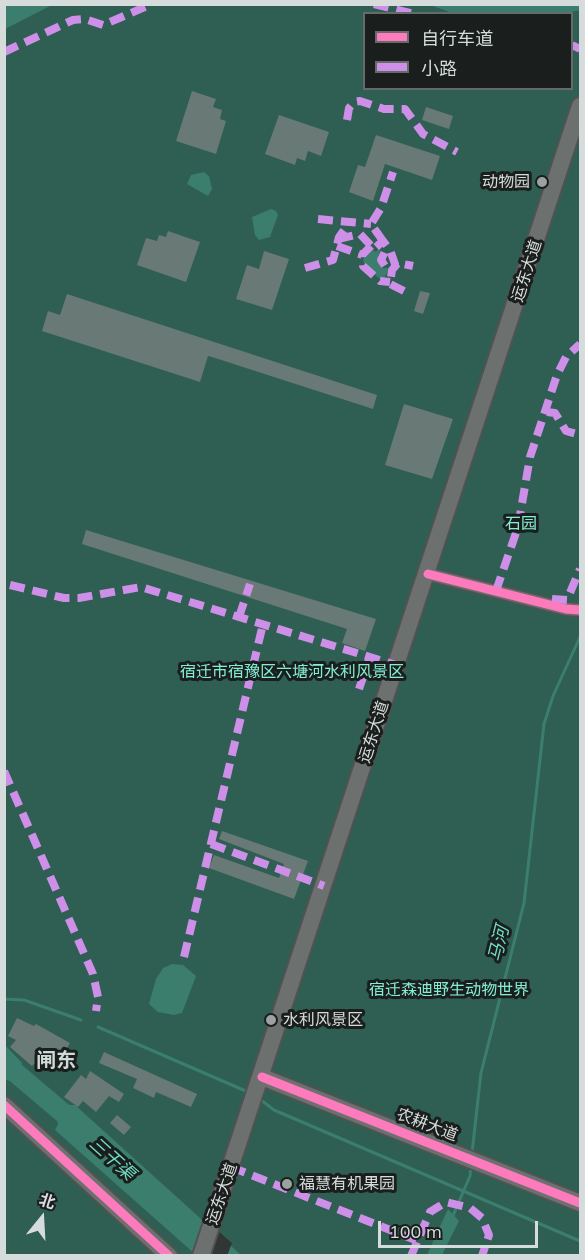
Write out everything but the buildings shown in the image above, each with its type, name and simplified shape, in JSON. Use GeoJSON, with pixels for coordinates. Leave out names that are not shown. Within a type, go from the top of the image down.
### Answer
{"type":"FeatureCollection","features":[{"type":"Feature","properties":{"kind":"main road","name":"运东大道"},"geometry":{"type":"LineString","coordinates":[[201,1256],[262,1077],[388,687],[428,574],[580,106]]}},
{"type":"Feature","properties":{"kind":"main road","name":"农耕大道"},"geometry":{"type":"LineString","coordinates":[[262,1077],[442,1146],[580,1203]]}},
{"type":"Feature","properties":{"kind":"main road"},"geometry":{"type":"LineString","coordinates":[[4,1105],[169,1256]]}},
{"type":"Feature","properties":{"kind":"street"},"geometry":{"type":"LineString","coordinates":[[428,574],[566,609],[580,610]]}},
{"type":"Feature","properties":{"kind":"green space","name":"宿迁市宿豫区六塘河水利风景区"},"geometry":{"type":"Polygon","coordinates":[[[5,5],[580,5],[580,1255],[5,1256],[5,5]]]}},
{"type":"Feature","properties":{"kind":"water"},"geometry":{"type":"Polygon","coordinates":[[[5,4],[52,4],[52,5],[5,29],[5,4]]]}},
{"type":"Feature","properties":{"kind":"water"},"geometry":{"type":"Polygon","coordinates":[[[580,4],[580,10],[571,12],[449,12],[430,5],[580,4]]]}},
{"type":"Feature","properties":{"kind":"water"},"geometry":{"type":"Polygon","coordinates":[[[204,172],[209,176],[212,189],[208,196],[187,184],[191,175],[204,172]]]}},
{"type":"Feature","properties":{"kind":"water"},"geometry":{"type":"Polygon","coordinates":[[[271,209],[278,215],[270,237],[259,240],[255,235],[252,217],[271,209]]]}},
{"type":"Feature","properties":{"kind":"water"},"geometry":{"type":"Polygon","coordinates":[[[382,244],[377,260],[382,268],[389,268],[383,281],[366,268],[363,260],[366,253],[371,249],[376,252],[382,244]]]}},
{"type":"Feature","properties":{"kind":"water"},"geometry":{"type":"Polygon","coordinates":[[[172,964],[183,965],[196,976],[182,1013],[174,1015],[158,1012],[149,1004],[156,979],[163,968],[172,964]]]}},
{"type":"Feature","properties":{"kind":"water"},"geometry":{"type":"Polygon","coordinates":[[[5,1045],[22,1063],[21,1072],[25,1078],[21,1082],[5,1080],[5,1045]]]}},
{"type":"Feature","properties":{"kind":"water"},"geometry":{"type":"Polygon","coordinates":[[[52,1096],[63,1105],[75,1105],[241,1255],[196,1255],[55,1130],[58,1124],[56,1113],[46,1103],[52,1096]]]}},
{"type":"Feature","properties":{"kind":"water"},"geometry":{"type":"Polygon","coordinates":[[[448,1209],[459,1221],[442,1255],[427,1255],[448,1209]]]}},
{"type":"Feature","properties":{"kind":"pier"},"geometry":{"type":"Polygon","coordinates":[[[210,1224],[232,1243],[227,1256],[200,1255],[210,1224]]]}},
{"type":"Feature","properties":{"kind":"waterway","name":"马河"},"geometry":{"type":"LineString","coordinates":[[472,1153],[481,1073],[524,903],[544,724],[553,696],[580,637]]}},
{"type":"Feature","properties":{"kind":"waterway"},"geometry":{"type":"LineString","coordinates":[[4,999],[24,1000],[81,1020]]}},
{"type":"Feature","properties":{"kind":"waterway"},"geometry":{"type":"LineString","coordinates":[[98,1027],[248,1092]]}},
{"type":"Feature","properties":{"kind":"waterway","name":"三干渠"},"geometry":{"type":"LineString","coordinates":[[4,1063],[69,1118]]}},
{"type":"Feature","properties":{"kind":"waterway"},"geometry":{"type":"LineString","coordinates":[[261,1100],[274,1110],[580,1241]]}},
{"type":"Feature","properties":{"kind":"waterway","name":"马河"},"geometry":{"type":"LineString","coordinates":[[452,1218],[470,1176],[471,1165]]}},
{"type":"Feature","properties":{"kind":"marked path"},"geometry":{"type":"LineString","coordinates":[[4,52],[73,20],[85,19],[103,25],[152,4]]}},
{"type":"Feature","properties":{"kind":"marked path"},"geometry":{"type":"LineString","coordinates":[[374,4],[406,12]]}},
{"type":"Feature","properties":{"kind":"marked path"},"geometry":{"type":"LineString","coordinates":[[573,46],[580,49]]}},
{"type":"Feature","properties":{"kind":"marked path"},"geometry":{"type":"LineString","coordinates":[[347,120],[349,108],[354,102],[360,101],[384,109],[405,109],[423,134],[457,152]]}},
{"type":"Feature","properties":{"kind":"marked path"},"geometry":{"type":"LineString","coordinates":[[383,241],[371,224],[381,208],[393,172]]}},
{"type":"Feature","properties":{"kind":"marked path"},"geometry":{"type":"LineString","coordinates":[[318,219],[371,224]]}},
{"type":"Feature","properties":{"kind":"marked path"},"geometry":{"type":"LineString","coordinates":[[305,268],[333,260],[339,237],[350,222]]}},
{"type":"Feature","properties":{"kind":"marked path"},"geometry":{"type":"LineString","coordinates":[[338,239],[360,234],[374,249],[383,241],[390,250],[395,264],[385,266],[381,260],[387,247]]}},
{"type":"Feature","properties":{"kind":"marked path"},"geometry":{"type":"LineString","coordinates":[[337,246],[362,255]]}},
{"type":"Feature","properties":{"kind":"marked path"},"geometry":{"type":"LineString","coordinates":[[371,246],[362,255],[363,266],[380,281],[390,282]]}},
{"type":"Feature","properties":{"kind":"marked path"},"geometry":{"type":"LineString","coordinates":[[404,291],[390,284],[392,270],[398,263],[413,266]]}},
{"type":"Feature","properties":{"kind":"marked path"},"geometry":{"type":"LineString","coordinates":[[496,591],[518,527],[530,457],[557,375],[566,357],[580,344]]}},
{"type":"Feature","properties":{"kind":"marked path"},"geometry":{"type":"LineString","coordinates":[[547,412],[555,413],[566,431],[580,435]]}},
{"type":"Feature","properties":{"kind":"marked path"},"geometry":{"type":"LineString","coordinates":[[552,599],[567,600],[580,569]]}},
{"type":"Feature","properties":{"kind":"marked path"},"geometry":{"type":"LineString","coordinates":[[239,617],[250,584]]}},
{"type":"Feature","properties":{"kind":"marked path"},"geometry":{"type":"LineString","coordinates":[[10,585],[64,598],[79,598],[141,587],[396,665]]}},
{"type":"Feature","properties":{"kind":"marked path"},"geometry":{"type":"LineString","coordinates":[[184,957],[263,624]]}},
{"type":"Feature","properties":{"kind":"marked path"},"geometry":{"type":"LineString","coordinates":[[359,689],[370,657]]}},
{"type":"Feature","properties":{"kind":"marked path"},"geometry":{"type":"LineString","coordinates":[[4,771],[93,974],[98,997],[96,1011]]}},
{"type":"Feature","properties":{"kind":"marked path"},"geometry":{"type":"LineString","coordinates":[[211,844],[324,886]]}},
{"type":"Feature","properties":{"kind":"marked path"},"geometry":{"type":"LineString","coordinates":[[231,1167],[418,1241]]}},
{"type":"Feature","properties":{"kind":"marked path"},"geometry":{"type":"LineString","coordinates":[[411,1256],[430,1212],[446,1202],[470,1208],[482,1218],[489,1235],[482,1256]]}},
{"type":"Feature","properties":{"kind":"cycle path"},"geometry":{"type":"LineString","coordinates":[[428,574],[566,609],[580,610]]}},
{"type":"Feature","properties":{"kind":"cycle path"},"geometry":{"type":"LineString","coordinates":[[262,1077],[580,1203]]}},
{"type":"Feature","properties":{"kind":"cycle path"},"geometry":{"type":"LineString","coordinates":[[4,1105],[169,1256]]}},
{"type":"Feature","properties":{"kind":"place","name":"动物园"},"geometry":{"type":"Point","coordinates":[542,182]}},
{"type":"Feature","properties":{"kind":"place","name":"水利风景区"},"geometry":{"type":"Point","coordinates":[271,1020]}},
{"type":"Feature","properties":{"kind":"place","name":"福慧有机果园"},"geometry":{"type":"Point","coordinates":[287,1184]}},
{"type":"Feature","properties":{"kind":"district","name":"闸东"},"geometry":{"type":"Point","coordinates":[56,1061]}},
{"type":"Feature","properties":{"kind":"park label","name":"石园"},"geometry":{"type":"Point","coordinates":[521,524]}},
{"type":"Feature","properties":{"kind":"park label","name":"宿迁森迪野生动物世界"},"geometry":{"type":"Point","coordinates":[449,990]}}]}
